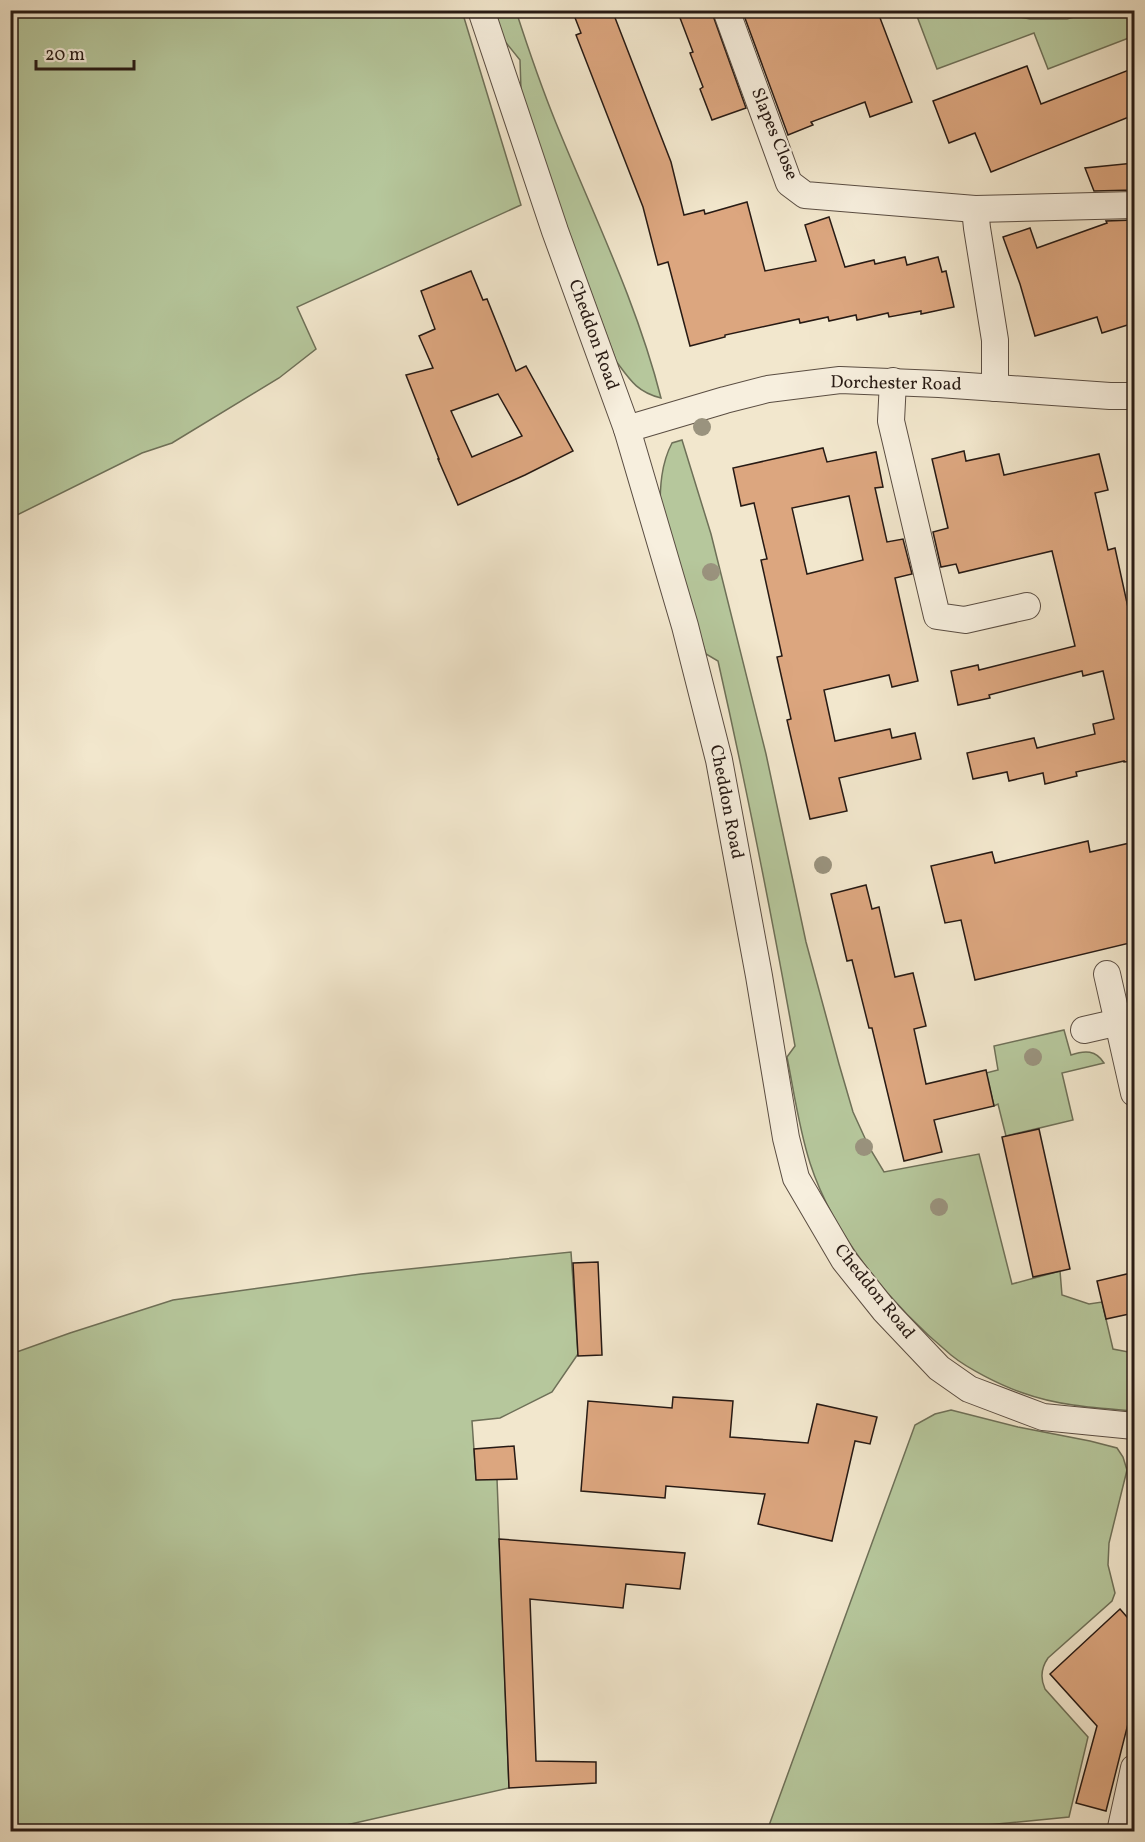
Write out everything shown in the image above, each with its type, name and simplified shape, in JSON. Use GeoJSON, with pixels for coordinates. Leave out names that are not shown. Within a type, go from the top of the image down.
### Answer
{"type":"FeatureCollection","features":[{"type":"Feature","properties":{"kind":"street","name":"Cheddon Road"},"geometry":{"type":"LineString","coordinates":[[481,10],[555,231],[627,429],[685,626],[719,759],[786,1138],[796,1178],[844,1260],[884,1310],[939,1368],[969,1389],[1043,1417],[1134,1426]]}},
{"type":"Feature","properties":{"kind":"street","name":"Slapes Close"},"geometry":{"type":"LineString","coordinates":[[726,10],[789,183],[805,195],[975,209],[1134,205]]}},
{"type":"Feature","properties":{"kind":"street"},"geometry":{"type":"LineString","coordinates":[[975,209],[976,228],[995,340],[995,388]]}},
{"type":"Feature","properties":{"kind":"street","name":"Dorchester Road"},"geometry":{"type":"LineString","coordinates":[[627,429],[768,389],[840,380],[893,381],[1134,396]]}},
{"type":"Feature","properties":{"kind":"street"},"geometry":{"type":"LineString","coordinates":[[893,381],[891,421],[937,616],[966,620],[1028,606]]}},
{"type":"Feature","properties":{"kind":"street"},"geometry":{"type":"LineString","coordinates":[[1107,974],[1134,1092]]}},
{"type":"Feature","properties":{"kind":"street"},"geometry":{"type":"LineString","coordinates":[[1084,1030],[1119,1022]]}},
{"type":"Feature","properties":{"kind":"street"},"geometry":{"type":"LineString","coordinates":[[1120,1832],[1134,1768]]}},
{"type":"Feature","properties":{"kind":"green space"},"geometry":{"type":"Polygon","coordinates":[[[11,10],[462,11],[521,205],[297,307],[316,349],[279,378],[172,443],[142,453],[11,518],[11,10]]]}},
{"type":"Feature","properties":{"kind":"green space"},"geometry":{"type":"Polygon","coordinates":[[[493,11],[516,11],[550,109],[627,293],[661,398],[640,389],[616,361],[540,153],[521,90],[520,60],[499,34],[493,11]]]}},
{"type":"Feature","properties":{"kind":"green space"},"geometry":{"type":"Polygon","coordinates":[[[915,11],[991,11],[1030,19],[1067,19],[1095,11],[1134,11],[1134,36],[1048,69],[1034,33],[937,69],[915,11]]]}},
{"type":"Feature","properties":{"kind":"green space"},"geometry":{"type":"Polygon","coordinates":[[[682,440],[711,534],[766,754],[806,942],[853,1112],[869,1147],[884,1172],[979,1154],[1012,1284],[1060,1271],[1062,1295],[1089,1304],[1102,1302],[1113,1349],[1134,1353],[1134,1411],[1050,1401],[995,1382],[958,1360],[907,1315],[867,1268],[834,1217],[821,1190],[806,1150],[797,1110],[787,1057],[795,1046],[759,853],[718,661],[706,654],[660,510],[665,459],[672,443],[682,440]]]}},
{"type":"Feature","properties":{"kind":"green space"},"geometry":{"type":"Polygon","coordinates":[[[1064,1030],[1071,1055],[1090,1052],[1104,1063],[1062,1073],[1073,1120],[1006,1136],[998,1104],[994,1106],[986,1073],[998,1070],[994,1046],[1064,1030]]]}},
{"type":"Feature","properties":{"kind":"green space"},"geometry":{"type":"Polygon","coordinates":[[[571,1252],[578,1354],[552,1392],[500,1418],[472,1421],[476,1479],[497,1479],[509,1788],[320,1831],[11,1832],[11,1354],[173,1300],[361,1274],[571,1252]]]}},
{"type":"Feature","properties":{"kind":"green space"},"geometry":{"type":"Polygon","coordinates":[[[951,1410],[1117,1448],[1127,1470],[1109,1543],[1108,1565],[1115,1593],[1112,1601],[1048,1658],[1042,1673],[1045,1689],[1088,1737],[1069,1817],[976,1826],[976,1832],[767,1831],[915,1425],[935,1414],[951,1410]]]}},
{"type":"Feature","properties":{"kind":"green space"},"geometry":{"type":"Polygon","coordinates":[[[1052,1825],[1053,1831],[984,1831],[1052,1825]]]}},
{"type":"Feature","properties":{"kind":"building"},"geometry":{"type":"Polygon","coordinates":[[[572,10],[612,10],[671,162],[684,215],[704,210],[705,214],[747,202],[765,271],[816,261],[805,225],[829,217],[845,267],[874,260],[875,264],[905,257],[907,265],[938,257],[942,272],[946,271],[954,307],[921,314],[921,311],[889,317],[888,313],[857,320],[856,315],[829,321],[828,317],[800,323],[799,319],[725,335],[725,337],[690,346],[668,262],[658,265],[643,207],[576,35],[581,33],[572,10]]]}},
{"type":"Feature","properties":{"kind":"building"},"geometry":{"type":"Polygon","coordinates":[[[677,10],[711,10],[746,108],[712,120],[700,89],[703,87],[690,53],[693,52],[677,10]]]}},
{"type":"Feature","properties":{"kind":"building"},"geometry":{"type":"Polygon","coordinates":[[[742,10],[877,10],[912,102],[870,117],[865,102],[811,122],[813,125],[788,135],[742,10]]]}},
{"type":"Feature","properties":{"kind":"building"},"geometry":{"type":"Polygon","coordinates":[[[1027,66],[1041,104],[1134,68],[1134,115],[991,172],[975,133],[949,143],[933,101],[1027,66]]]}},
{"type":"Feature","properties":{"kind":"building"},"geometry":{"type":"Polygon","coordinates":[[[1134,163],[1134,190],[1094,191],[1085,168],[1134,163]]]}},
{"type":"Feature","properties":{"kind":"building"},"geometry":{"type":"Polygon","coordinates":[[[1134,220],[1134,323],[1102,333],[1097,317],[1035,336],[1003,237],[1030,228],[1037,248],[1107,223],[1106,221],[1134,220]]]}},
{"type":"Feature","properties":{"kind":"building"},"geometry":{"type":"Polygon","coordinates":[[[471,271],[483,300],[487,299],[516,371],[526,366],[573,451],[458,505],[406,375],[433,368],[419,336],[435,329],[421,291],[471,271]],[[498,394],[451,411],[472,457],[522,436],[498,394]]]}},
{"type":"Feature","properties":{"kind":"building"},"geometry":{"type":"Polygon","coordinates":[[[823,448],[827,462],[876,452],[883,487],[875,488],[887,542],[903,539],[912,574],[895,578],[918,681],[892,687],[889,675],[824,690],[835,741],[890,729],[892,738],[915,733],[921,759],[839,778],[847,811],[810,819],[787,720],[791,719],[777,657],[782,656],[761,560],[767,559],[754,503],[741,506],[733,468],[823,448]],[[849,496],[792,508],[807,574],[863,560],[849,496]]]}},
{"type":"Feature","properties":{"kind":"building"},"geometry":{"type":"Polygon","coordinates":[[[964,451],[966,461],[999,454],[1004,475],[1099,454],[1108,490],[1095,493],[1108,550],[1115,548],[1134,635],[1134,761],[1124,761],[1076,772],[1077,776],[1045,784],[1043,773],[1009,781],[1007,772],[973,779],[967,753],[1034,738],[1037,748],[1095,734],[1093,724],[1114,719],[1103,671],[1083,676],[1082,671],[958,705],[951,671],[978,665],[979,670],[1075,646],[1052,551],[959,573],[956,564],[941,567],[933,532],[948,528],[932,459],[964,451]]]}},
{"type":"Feature","properties":{"kind":"building"},"geometry":{"type":"Polygon","coordinates":[[[1088,841],[1090,852],[1134,842],[1134,942],[975,980],[961,920],[945,923],[931,866],[992,852],[995,863],[1088,841]]]}},
{"type":"Feature","properties":{"kind":"building"},"geometry":{"type":"Polygon","coordinates":[[[866,885],[872,909],[879,907],[895,977],[913,973],[926,1026],[914,1029],[926,1084],[986,1070],[994,1106],[934,1120],[942,1152],[904,1161],[872,1028],[869,1028],[852,960],[847,961],[831,894],[866,885]]]}},
{"type":"Feature","properties":{"kind":"building"},"geometry":{"type":"Polygon","coordinates":[[[1039,1129],[1070,1269],[1033,1277],[1002,1137],[1039,1129]]]}},
{"type":"Feature","properties":{"kind":"building"},"geometry":{"type":"Polygon","coordinates":[[[598,1262],[602,1355],[578,1356],[573,1263],[598,1262]]]}},
{"type":"Feature","properties":{"kind":"building"},"geometry":{"type":"Polygon","coordinates":[[[1131,1273],[1134,1313],[1106,1319],[1097,1281],[1131,1273]]]}},
{"type":"Feature","properties":{"kind":"building"},"geometry":{"type":"Polygon","coordinates":[[[673,1397],[733,1401],[730,1437],[808,1443],[817,1404],[877,1417],[870,1444],[855,1441],[832,1541],[758,1524],[765,1494],[666,1486],[665,1498],[581,1491],[588,1401],[672,1408],[673,1397]]]}},
{"type":"Feature","properties":{"kind":"building"},"geometry":{"type":"Polygon","coordinates":[[[514,1446],[517,1479],[476,1480],[474,1449],[514,1446]]]}},
{"type":"Feature","properties":{"kind":"building"},"geometry":{"type":"Polygon","coordinates":[[[499,1539],[685,1553],[680,1589],[626,1584],[623,1608],[530,1599],[536,1761],[596,1762],[596,1783],[509,1788],[499,1539]]]}},
{"type":"Feature","properties":{"kind":"building"},"geometry":{"type":"Polygon","coordinates":[[[1120,1609],[1134,1625],[1134,1700],[1106,1811],[1076,1803],[1097,1726],[1050,1674],[1120,1609]]]}}]}
